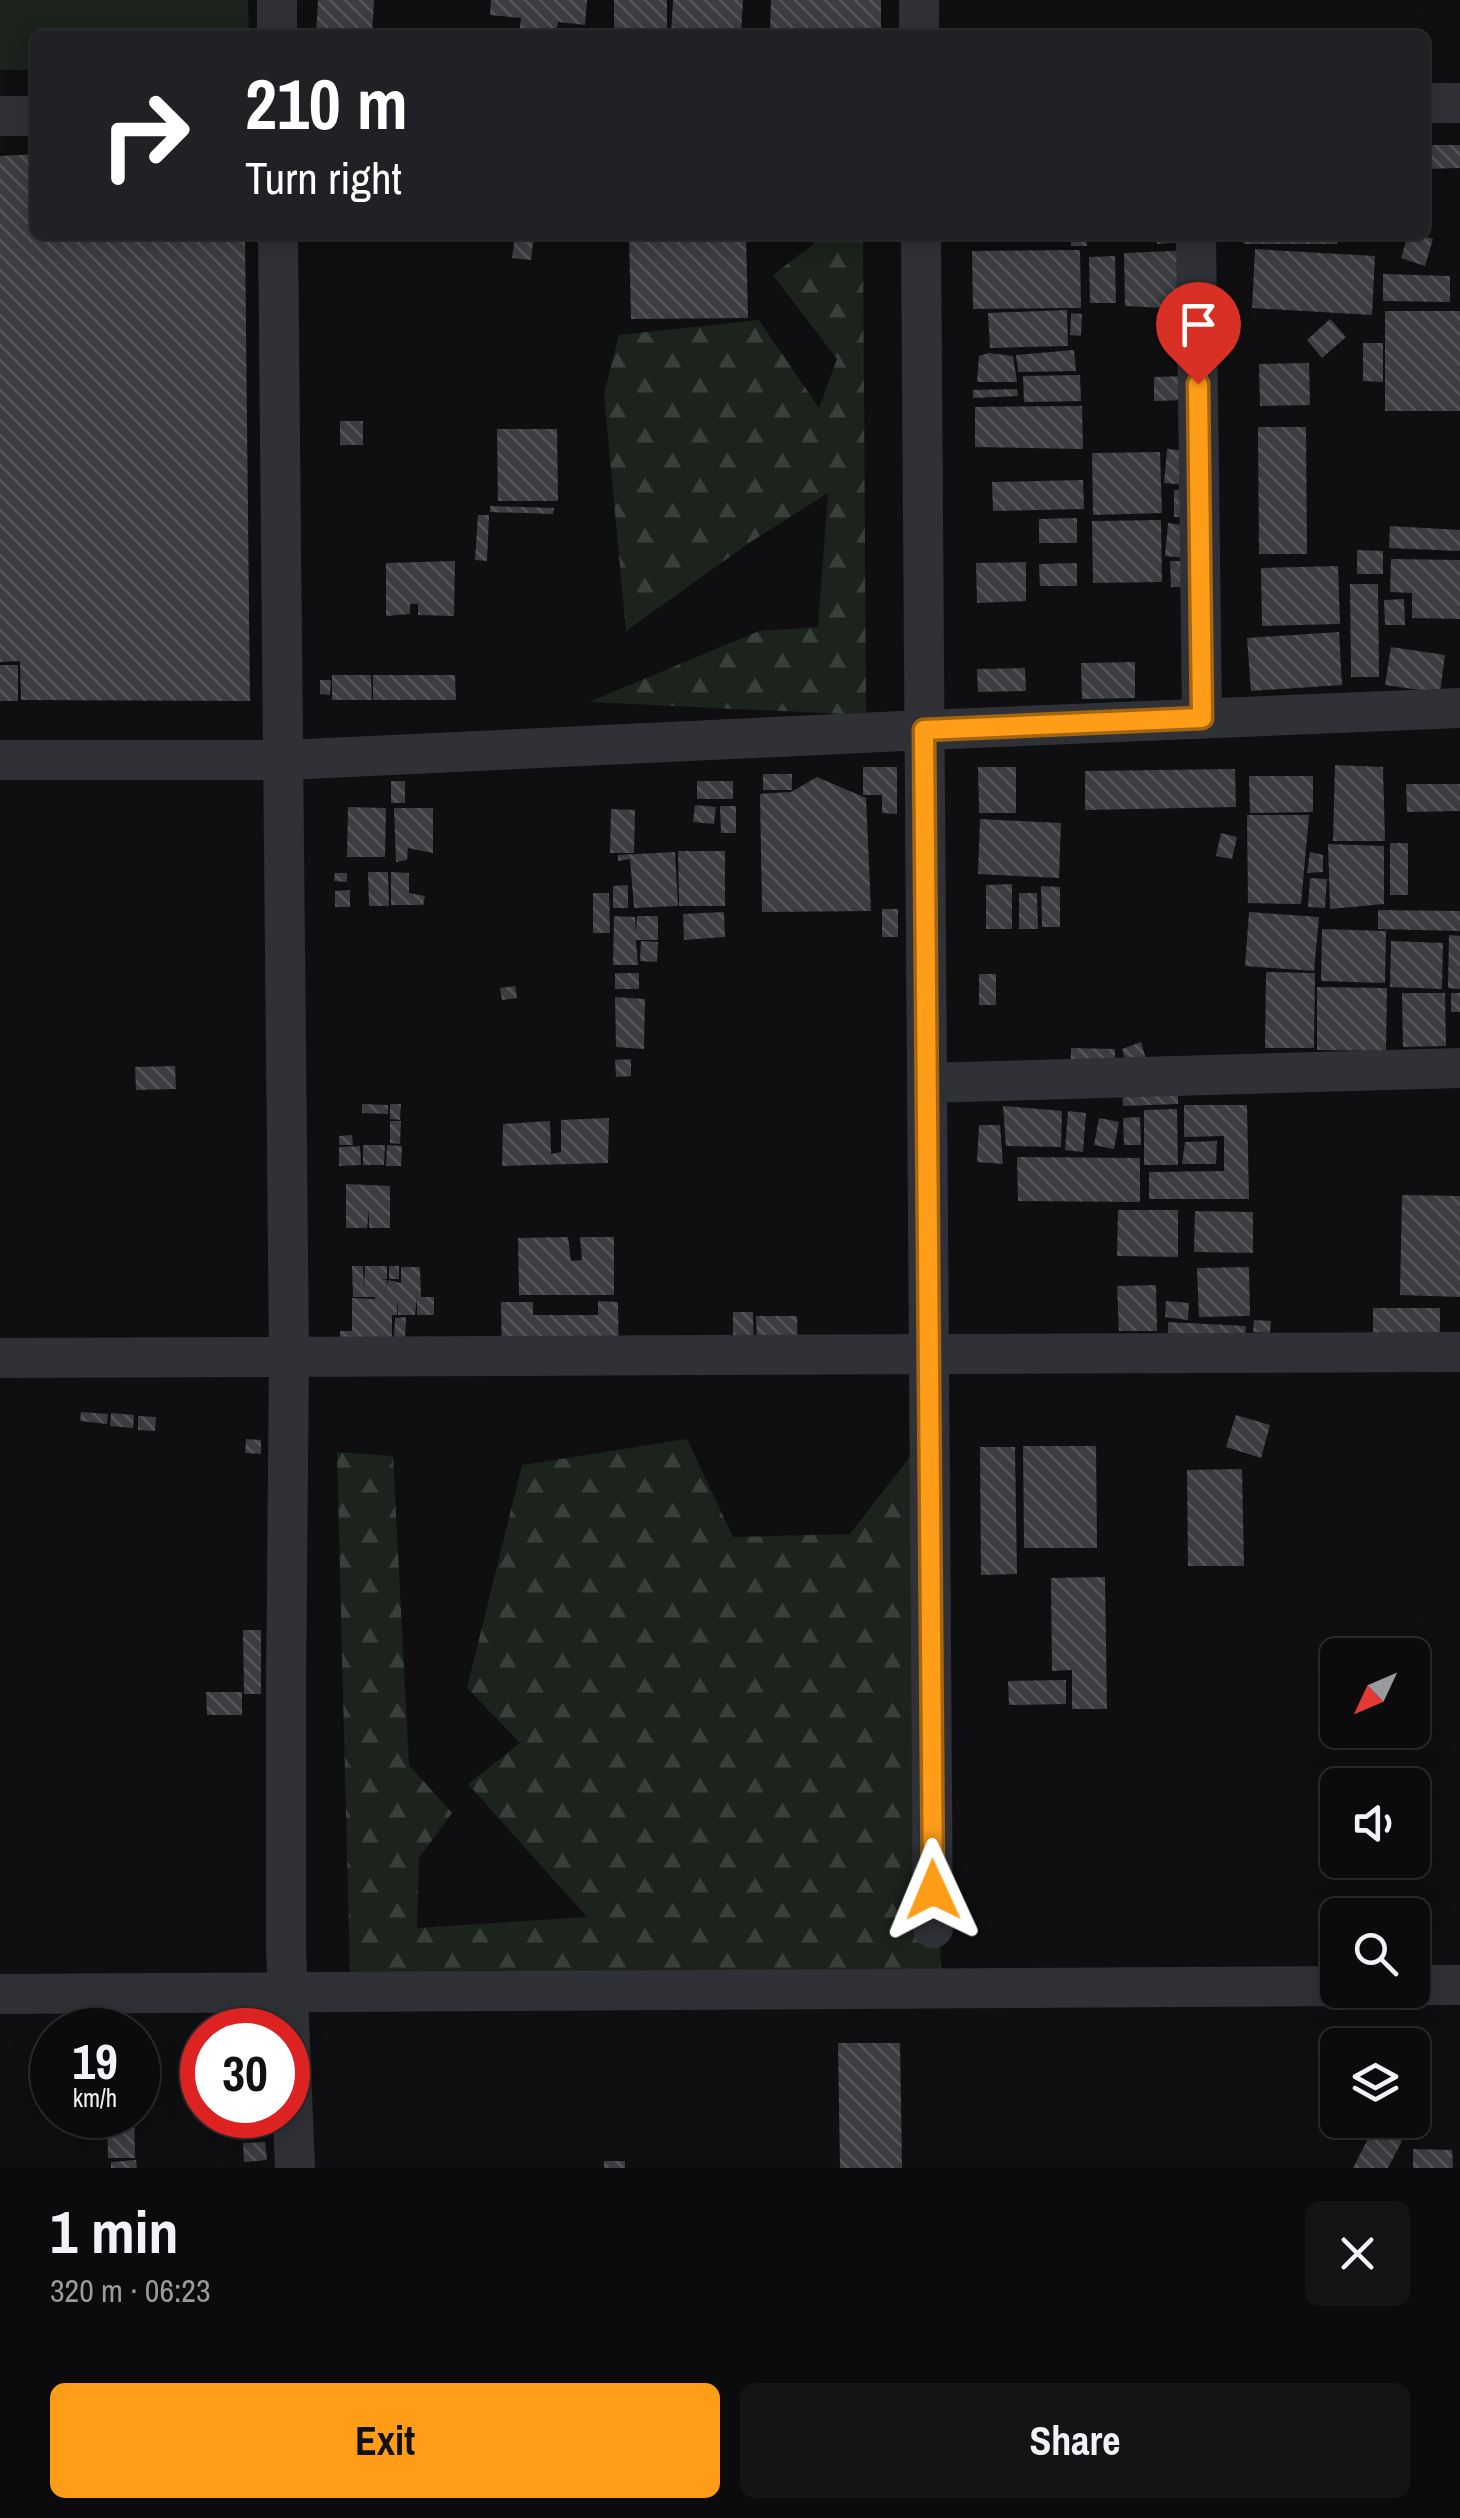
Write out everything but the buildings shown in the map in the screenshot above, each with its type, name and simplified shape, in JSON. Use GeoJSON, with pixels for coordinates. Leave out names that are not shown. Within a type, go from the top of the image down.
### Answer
{"type":"FeatureCollection","features":[{"type":"Feature","properties":{"kind":"street"},"geometry":{"type":"LineString","coordinates":[[277,0],[277,30]]}},
{"type":"Feature","properties":{"kind":"street"},"geometry":{"type":"LineString","coordinates":[[919,0],[920,30]]}},
{"type":"Feature","properties":{"kind":"street"},"geometry":{"type":"LineString","coordinates":[[1430,104],[1460,103]]}},
{"type":"Feature","properties":{"kind":"street"},"geometry":{"type":"LineString","coordinates":[[0,116],[30,116]]}},
{"type":"Feature","properties":{"kind":"street"},"geometry":{"type":"LineString","coordinates":[[278,240],[290,1357],[288,1992],[295,2168]]}},
{"type":"Feature","properties":{"kind":"street"},"geometry":{"type":"LineString","coordinates":[[921,240],[933,1928]]}},
{"type":"Feature","properties":{"kind":"street"},"geometry":{"type":"LineString","coordinates":[[1196,240],[1202,718]]}},
{"type":"Feature","properties":{"kind":"street"},"geometry":{"type":"LineString","coordinates":[[0,760],[285,760],[1460,708]]}},
{"type":"Feature","properties":{"kind":"street"},"geometry":{"type":"LineString","coordinates":[[927,1083],[1460,1068]]}},
{"type":"Feature","properties":{"kind":"street"},"geometry":{"type":"LineString","coordinates":[[0,1358],[1460,1352]]}},
{"type":"Feature","properties":{"kind":"street"},"geometry":{"type":"LineString","coordinates":[[1430,1985],[1460,1985]]}},
{"type":"Feature","properties":{"kind":"street"},"geometry":{"type":"LineString","coordinates":[[0,1994],[1320,1986]]}},
{"type":"Feature","properties":{"kind":"green space"},"geometry":{"type":"Polygon","coordinates":[[[0,0],[248,0],[249,30],[30,30],[30,70],[0,70],[0,0]]]}},
{"type":"Feature","properties":{"kind":"green space"},"geometry":{"type":"Polygon","coordinates":[[[818,240],[863,240],[866,715],[589,702],[759,631],[818,627],[828,493],[749,543],[626,631],[604,394],[619,335],[759,320],[819,408],[837,359],[773,275],[818,240]]]}},
{"type":"Feature","properties":{"kind":"green space"},"geometry":{"type":"Polygon","coordinates":[[[927,1435],[941,1972],[350,1974],[337,1452],[393,1456],[409,1765],[452,1813],[419,1858],[417,1928],[587,1917],[468,1784],[520,1743],[467,1688],[522,1465],[687,1439],[733,1537],[850,1534],[927,1435]]]}},
{"type":"Feature","properties":{"kind":"route"},"geometry":{"type":"LineString","coordinates":[[933,1890],[924,730],[1202,718],[1198,384]]}}]}
